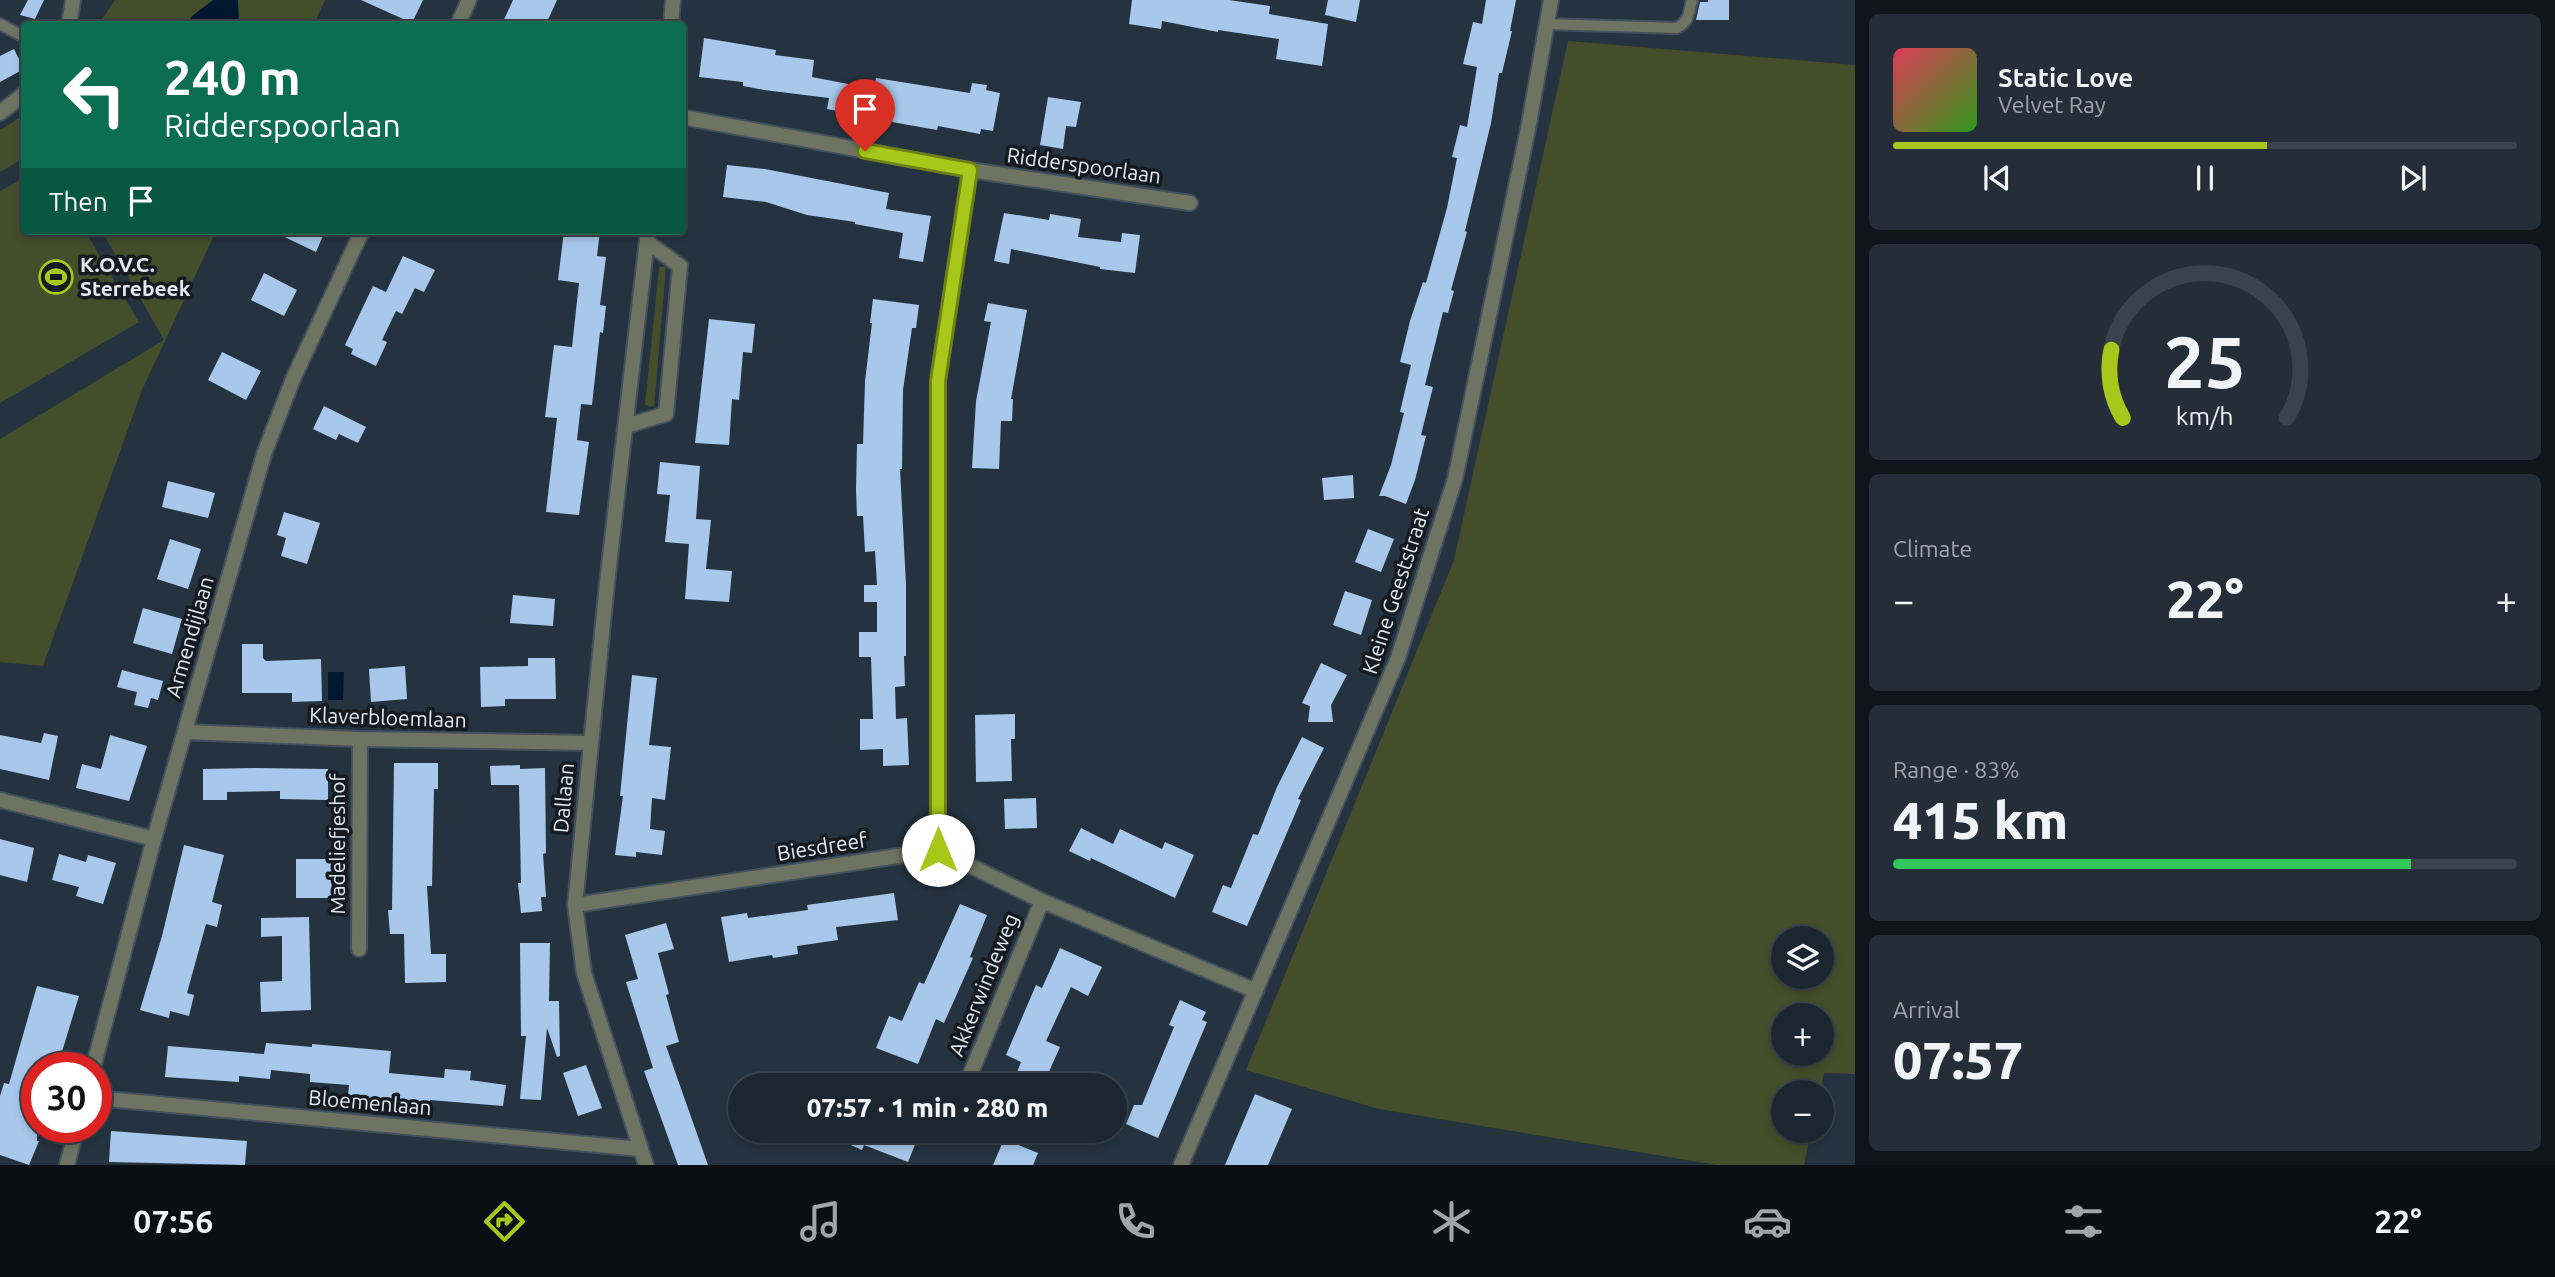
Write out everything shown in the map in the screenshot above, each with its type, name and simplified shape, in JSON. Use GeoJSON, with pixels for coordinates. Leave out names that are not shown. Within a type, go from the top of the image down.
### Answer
{"type":"FeatureCollection","features":[{"type":"Feature","properties":{"kind":"street"},"geometry":{"type":"LineString","coordinates":[[70,21],[73,0]]}},
{"type":"Feature","properties":{"kind":"street"},"geometry":{"type":"LineString","coordinates":[[459,21],[469,0]]}},
{"type":"Feature","properties":{"kind":"street"},"geometry":{"type":"LineString","coordinates":[[670,21],[673,0]]}},
{"type":"Feature","properties":{"kind":"street","name":"Kleine Geeststraat"},"geometry":{"type":"LineString","coordinates":[[1181,1165],[1398,658],[1454,479],[1529,124],[1551,0]]}},
{"type":"Feature","properties":{"kind":"street"},"geometry":{"type":"LineString","coordinates":[[0,113],[21,96]]}},
{"type":"Feature","properties":{"kind":"street","name":"Ridderspoorlaan"},"geometry":{"type":"LineString","coordinates":[[686,118],[970,170],[1190,203]]}},
{"type":"Feature","properties":{"kind":"street"},"geometry":{"type":"LineString","coordinates":[[970,170],[938,381],[938,850],[1042,901],[1256,990]]}},
{"type":"Feature","properties":{"kind":"street","name":"Armendijlaan"},"geometry":{"type":"LineString","coordinates":[[97,1052],[154,839],[268,441],[293,379],[360,235]]}},
{"type":"Feature","properties":{"kind":"street","name":"Dallaan"},"geometry":{"type":"LineString","coordinates":[[646,1165],[584,973],[575,905],[607,583],[648,237]]}},
{"type":"Feature","properties":{"kind":"street","name":"Dallaan"},"geometry":{"type":"LineString","coordinates":[[626,426],[666,414],[680,266],[648,237]]}},
{"type":"Feature","properties":{"kind":"street","name":"Klaverbloemlaan"},"geometry":{"type":"LineString","coordinates":[[185,732],[359,739],[591,743]]}},
{"type":"Feature","properties":{"kind":"street","name":"Madeliefjeshof"},"geometry":{"type":"LineString","coordinates":[[359,739],[359,949]]}},
{"type":"Feature","properties":{"kind":"street"},"geometry":{"type":"LineString","coordinates":[[0,800],[154,839]]}},
{"type":"Feature","properties":{"kind":"street","name":"Biesdreef"},"geometry":{"type":"LineString","coordinates":[[575,905],[938,850]]}},
{"type":"Feature","properties":{"kind":"street","name":"Akkerwindeweg"},"geometry":{"type":"LineString","coordinates":[[971,1073],[1042,901]]}},
{"type":"Feature","properties":{"kind":"street","name":"Bloemenlaan"},"geometry":{"type":"LineString","coordinates":[[112,1100],[640,1149]]}},
{"type":"Feature","properties":{"kind":"street"},"geometry":{"type":"LineString","coordinates":[[66,1165],[72,1143]]}},
{"type":"Feature","properties":{"kind":"lane"},"geometry":{"type":"LineString","coordinates":[[1546,24],[1677,28],[1683,25],[1689,16],[1692,0]]}},
{"type":"Feature","properties":{"kind":"lane"},"geometry":{"type":"LineString","coordinates":[[0,24],[21,35]]}},
{"type":"Feature","properties":{"kind":"green space"},"geometry":{"type":"Polygon","coordinates":[[[115,0],[325,0],[315,21],[101,21],[115,0]]]}},
{"type":"Feature","properties":{"kind":"green space"},"geometry":{"type":"Polygon","coordinates":[[[1568,41],[1855,65],[1855,1074],[1824,1073],[1823,1080],[1771,1080],[1771,1143],[1809,1143],[1804,1165],[1717,1165],[1379,1109],[1246,1070],[1454,560],[1568,41]]]}},
{"type":"Feature","properties":{"kind":"green space"},"geometry":{"type":"Polygon","coordinates":[[[21,117],[21,160],[0,172],[0,130],[21,117]]]}},
{"type":"Feature","properties":{"kind":"green space","name":"K.O.V.C. Sterrebeek"},"geometry":{"type":"Polygon","coordinates":[[[21,180],[21,235],[87,235],[139,322],[0,403],[0,191],[21,180]]]}},
{"type":"Feature","properties":{"kind":"green space"},"geometry":{"type":"Polygon","coordinates":[[[104,235],[214,235],[142,390],[43,666],[0,662],[0,439],[164,340],[104,235]]]}},
{"type":"Feature","properties":{"kind":"green space"},"geometry":{"type":"Polygon","coordinates":[[[659,268],[666,268],[654,407],[645,405],[659,268]]]}},
{"type":"Feature","properties":{"kind":"water"},"geometry":{"type":"Polygon","coordinates":[[[213,0],[238,0],[239,21],[189,21],[213,0]]]}},
{"type":"Feature","properties":{"kind":"water"},"geometry":{"type":"Polygon","coordinates":[[[328,672],[344,672],[343,700],[328,700],[328,672]]]}},
{"type":"Feature","properties":{"kind":"building"},"geometry":{"type":"Polygon","coordinates":[[[28,0],[44,0],[35,19],[20,15],[28,0]]]}},
{"type":"Feature","properties":{"kind":"building"},"geometry":{"type":"Polygon","coordinates":[[[361,0],[423,0],[413,21],[361,0]]]}},
{"type":"Feature","properties":{"kind":"building"},"geometry":{"type":"Polygon","coordinates":[[[513,0],[557,0],[547,21],[503,21],[513,0]]]}},
{"type":"Feature","properties":{"kind":"building"},"geometry":{"type":"Polygon","coordinates":[[[1132,0],[1229,0],[1270,6],[1269,14],[1328,24],[1322,66],[1276,59],[1279,39],[1218,32],[1162,21],[1161,29],[1129,24],[1132,0]]]}},
{"type":"Feature","properties":{"kind":"building"},"geometry":{"type":"Polygon","coordinates":[[[1328,0],[1360,0],[1356,22],[1325,15],[1328,0]]]}},
{"type":"Feature","properties":{"kind":"building"},"geometry":{"type":"Polygon","coordinates":[[[1486,0],[1516,0],[1512,31],[1502,73],[1499,73],[1491,123],[1465,231],[1467,232],[1451,290],[1454,291],[1448,313],[1443,312],[1425,385],[1433,387],[1421,435],[1426,436],[1406,504],[1379,496],[1391,465],[1404,413],[1400,412],[1411,365],[1400,362],[1410,321],[1423,282],[1426,283],[1447,208],[1457,158],[1452,157],[1460,125],[1467,127],[1477,67],[1463,64],[1473,22],[1482,24],[1486,0]]]}},
{"type":"Feature","properties":{"kind":"building"},"geometry":{"type":"Polygon","coordinates":[[[1729,0],[1729,20],[1696,20],[1700,2],[1729,0]]]}},
{"type":"Feature","properties":{"kind":"building"},"geometry":{"type":"Polygon","coordinates":[[[704,38],[776,50],[775,55],[814,60],[812,77],[874,89],[876,78],[970,93],[972,83],[987,85],[986,90],[1000,93],[993,131],[981,129],[980,134],[938,126],[937,130],[892,122],[827,109],[829,98],[764,90],[743,86],[743,82],[699,77],[704,38]]]}},
{"type":"Feature","properties":{"kind":"building"},"geometry":{"type":"Polygon","coordinates":[[[14,49],[21,63],[21,71],[0,82],[0,56],[14,49]]]}},
{"type":"Feature","properties":{"kind":"building"},"geometry":{"type":"Polygon","coordinates":[[[1048,97],[1081,102],[1076,127],[1066,126],[1063,149],[1040,145],[1048,97]]]}},
{"type":"Feature","properties":{"kind":"building"},"geometry":{"type":"Polygon","coordinates":[[[727,165],[765,169],[889,193],[886,209],[931,216],[923,262],[899,258],[903,233],[807,215],[766,202],[723,197],[727,165]]]}},
{"type":"Feature","properties":{"kind":"building"},"geometry":{"type":"Polygon","coordinates":[[[1004,213],[1049,220],[1050,214],[1081,219],[1078,237],[1121,242],[1122,233],[1140,235],[1135,273],[1100,269],[1011,249],[1009,264],[994,261],[1004,213]]]}},
{"type":"Feature","properties":{"kind":"building"},"geometry":{"type":"Polygon","coordinates":[[[280,235],[323,235],[316,252],[280,235]]]}},
{"type":"Feature","properties":{"kind":"building"},"geometry":{"type":"Polygon","coordinates":[[[564,235],[600,235],[597,256],[606,257],[600,305],[606,306],[603,333],[600,332],[592,405],[581,404],[577,440],[589,442],[579,515],[546,512],[557,418],[545,417],[554,345],[572,347],[579,283],[558,280],[564,235]]]}},
{"type":"Feature","properties":{"kind":"building"},"geometry":{"type":"Polygon","coordinates":[[[403,256],[435,270],[424,292],[415,288],[402,314],[396,311],[382,340],[387,342],[376,366],[351,354],[353,349],[345,345],[373,286],[386,292],[403,256]]]}},
{"type":"Feature","properties":{"kind":"building"},"geometry":{"type":"Polygon","coordinates":[[[264,273],[297,290],[284,316],[251,300],[264,273]]]}},
{"type":"Feature","properties":{"kind":"building"},"geometry":{"type":"Polygon","coordinates":[[[873,299],[919,305],[916,328],[912,328],[903,390],[900,469],[906,585],[906,656],[905,686],[895,687],[896,719],[907,718],[909,765],[883,766],[883,749],[860,750],[860,719],[873,719],[871,657],[859,657],[859,632],[877,632],[877,602],[864,602],[864,585],[877,585],[875,551],[865,552],[863,516],[857,516],[856,490],[857,444],[863,444],[865,381],[873,299]]]}},
{"type":"Feature","properties":{"kind":"building"},"geometry":{"type":"Polygon","coordinates":[[[988,303],[1027,310],[1011,399],[1012,421],[1001,421],[999,469],[972,468],[976,401],[991,322],[984,321],[988,303]]]}},
{"type":"Feature","properties":{"kind":"building"},"geometry":{"type":"Polygon","coordinates":[[[709,319],[755,324],[752,353],[743,352],[739,400],[732,399],[729,445],[695,443],[709,319]]]}},
{"type":"Feature","properties":{"kind":"building"},"geometry":{"type":"Polygon","coordinates":[[[222,352],[261,371],[246,400],[208,380],[222,352]]]}},
{"type":"Feature","properties":{"kind":"building"},"geometry":{"type":"Polygon","coordinates":[[[324,406],[366,427],[358,443],[339,434],[336,440],[313,429],[324,406]]]}},
{"type":"Feature","properties":{"kind":"building"},"geometry":{"type":"Polygon","coordinates":[[[660,462],[700,466],[696,519],[711,520],[706,569],[732,571],[729,602],[685,599],[689,544],[665,542],[670,495],[657,494],[660,462]]]}},
{"type":"Feature","properties":{"kind":"building"},"geometry":{"type":"Polygon","coordinates":[[[1353,475],[1354,498],[1324,500],[1322,478],[1353,475]]]}},
{"type":"Feature","properties":{"kind":"building"},"geometry":{"type":"Polygon","coordinates":[[[168,481],[215,493],[208,518],[162,507],[168,481]]]}},
{"type":"Feature","properties":{"kind":"building"},"geometry":{"type":"Polygon","coordinates":[[[284,512],[320,523],[307,564],[281,556],[286,538],[277,535],[284,512]]]}},
{"type":"Feature","properties":{"kind":"building"},"geometry":{"type":"Polygon","coordinates":[[[1368,529],[1394,539],[1381,572],[1355,562],[1368,529]]]}},
{"type":"Feature","properties":{"kind":"building"},"geometry":{"type":"Polygon","coordinates":[[[170,539],[201,549],[188,589],[157,579],[170,539]]]}},
{"type":"Feature","properties":{"kind":"building"},"geometry":{"type":"Polygon","coordinates":[[[1345,591],[1372,600],[1361,635],[1333,625],[1345,591]]]}},
{"type":"Feature","properties":{"kind":"building"},"geometry":{"type":"Polygon","coordinates":[[[513,595],[555,599],[553,626],[510,623],[513,595]]]}},
{"type":"Feature","properties":{"kind":"building"},"geometry":{"type":"Polygon","coordinates":[[[143,608],[182,619],[172,654],[133,643],[143,608]]]}},
{"type":"Feature","properties":{"kind":"building"},"geometry":{"type":"Polygon","coordinates":[[[242,644],[263,644],[263,658],[266,661],[321,659],[322,701],[292,702],[292,693],[242,693],[242,644]]]}},
{"type":"Feature","properties":{"kind":"building"},"geometry":{"type":"Polygon","coordinates":[[[528,658],[555,658],[556,699],[505,699],[505,706],[481,707],[480,667],[528,666],[528,658]]]}},
{"type":"Feature","properties":{"kind":"building"},"geometry":{"type":"Polygon","coordinates":[[[1321,663],[1347,675],[1331,705],[1333,722],[1308,722],[1310,706],[1302,703],[1321,663]]]}},
{"type":"Feature","properties":{"kind":"building"},"geometry":{"type":"Polygon","coordinates":[[[405,666],[407,699],[371,702],[369,669],[405,666]]]}},
{"type":"Feature","properties":{"kind":"building"},"geometry":{"type":"Polygon","coordinates":[[[122,670],[163,681],[158,700],[151,698],[148,708],[134,705],[137,692],[117,687],[122,670]]]}},
{"type":"Feature","properties":{"kind":"building"},"geometry":{"type":"Polygon","coordinates":[[[632,675],[657,678],[649,745],[671,747],[665,800],[652,798],[650,829],[665,831],[662,855],[636,852],[636,857],[615,855],[623,796],[620,796],[632,675]]]}},
{"type":"Feature","properties":{"kind":"building"},"geometry":{"type":"Polygon","coordinates":[[[1015,714],[1015,739],[1011,739],[1012,781],[976,782],[975,715],[1015,714]]]}},
{"type":"Feature","properties":{"kind":"building"},"geometry":{"type":"Polygon","coordinates":[[[44,733],[58,736],[49,780],[0,769],[0,735],[41,743],[44,733]]]}},
{"type":"Feature","properties":{"kind":"building"},"geometry":{"type":"Polygon","coordinates":[[[110,735],[147,746],[129,801],[76,788],[82,764],[101,769],[110,735]]]}},
{"type":"Feature","properties":{"kind":"building"},"geometry":{"type":"Polygon","coordinates":[[[1302,737],[1324,748],[1298,799],[1301,800],[1247,926],[1212,912],[1223,885],[1231,888],[1253,834],[1258,835],[1277,787],[1302,737]]]}},
{"type":"Feature","properties":{"kind":"building"},"geometry":{"type":"Polygon","coordinates":[[[394,763],[438,763],[438,789],[434,789],[432,886],[427,886],[431,954],[446,954],[446,982],[405,983],[404,934],[390,934],[388,910],[392,910],[394,763]]]}},
{"type":"Feature","properties":{"kind":"building"},"geometry":{"type":"Polygon","coordinates":[[[520,765],[520,769],[545,768],[546,853],[543,854],[546,897],[541,897],[542,911],[521,913],[518,883],[521,883],[519,785],[491,785],[490,766],[520,765]]]}},
{"type":"Feature","properties":{"kind":"building"},"geometry":{"type":"Polygon","coordinates":[[[203,769],[328,769],[328,800],[280,799],[280,791],[227,792],[227,800],[203,800],[203,769]]]}},
{"type":"Feature","properties":{"kind":"building"},"geometry":{"type":"Polygon","coordinates":[[[1036,798],[1037,828],[1005,829],[1004,799],[1036,798]]]}},
{"type":"Feature","properties":{"kind":"building"},"geometry":{"type":"Polygon","coordinates":[[[1081,828],[1113,844],[1120,829],[1162,849],[1165,842],[1194,855],[1175,898],[1091,858],[1090,861],[1069,851],[1081,828]]]}},
{"type":"Feature","properties":{"kind":"building"},"geometry":{"type":"Polygon","coordinates":[[[0,839],[34,848],[27,882],[0,875],[0,839]]]}},
{"type":"Feature","properties":{"kind":"building"},"geometry":{"type":"Polygon","coordinates":[[[184,845],[224,855],[212,902],[222,905],[217,927],[206,924],[187,993],[194,995],[189,1016],[170,1011],[169,1018],[140,1010],[162,936],[184,845]]]}},
{"type":"Feature","properties":{"kind":"building"},"geometry":{"type":"Polygon","coordinates":[[[59,854],[86,862],[88,855],[116,863],[103,904],[76,896],[79,887],[52,880],[59,854]]]}},
{"type":"Feature","properties":{"kind":"building"},"geometry":{"type":"Polygon","coordinates":[[[296,859],[331,859],[332,898],[296,898],[296,859]]]}},
{"type":"Feature","properties":{"kind":"building"},"geometry":{"type":"Polygon","coordinates":[[[894,893],[898,920],[836,927],[838,940],[797,946],[798,954],[729,962],[721,917],[747,913],[748,918],[808,910],[807,905],[894,893]]]}},
{"type":"Feature","properties":{"kind":"building"},"geometry":{"type":"Polygon","coordinates":[[[960,904],[987,915],[970,957],[973,958],[944,1023],[936,1019],[918,1064],[876,1048],[889,1016],[902,1021],[919,982],[924,984],[960,904]]]}},
{"type":"Feature","properties":{"kind":"building"},"geometry":{"type":"Polygon","coordinates":[[[309,917],[311,1010],[261,1012],[260,982],[282,981],[282,936],[261,937],[261,918],[309,917]]]}},
{"type":"Feature","properties":{"kind":"building"},"geometry":{"type":"Polygon","coordinates":[[[666,923],[674,949],[658,953],[679,1042],[666,1046],[708,1165],[678,1165],[644,1071],[653,1068],[626,982],[638,979],[625,935],[666,923]]]}},
{"type":"Feature","properties":{"kind":"building"},"geometry":{"type":"Polygon","coordinates":[[[520,943],[550,943],[549,1001],[559,1001],[560,1056],[557,1057],[547,1028],[541,1100],[520,1099],[526,1036],[521,1036],[520,943]]]}},
{"type":"Feature","properties":{"kind":"building"},"geometry":{"type":"Polygon","coordinates":[[[1060,948],[1102,967],[1088,996],[1071,987],[1046,1041],[1060,1047],[1048,1073],[1017,1073],[1021,1062],[1006,1055],[1036,985],[1042,988],[1060,948]]]}},
{"type":"Feature","properties":{"kind":"building"},"geometry":{"type":"Polygon","coordinates":[[[37,986],[79,996],[62,1052],[21,1052],[21,1143],[38,1143],[29,1165],[0,1155],[0,1096],[4,1083],[9,1084],[37,986]]]}},
{"type":"Feature","properties":{"kind":"building"},"geometry":{"type":"Polygon","coordinates":[[[1180,1000],[1206,1012],[1202,1020],[1207,1022],[1158,1138],[1127,1124],[1127,1122],[1134,1105],[1142,1105],[1174,1027],[1169,1025],[1180,1000]]]}},
{"type":"Feature","properties":{"kind":"building"},"geometry":{"type":"Polygon","coordinates":[[[266,1043],[391,1051],[389,1073],[444,1078],[445,1069],[471,1071],[470,1080],[506,1085],[503,1106],[430,1100],[429,1105],[348,1096],[349,1085],[310,1082],[310,1074],[271,1070],[270,1079],[239,1076],[239,1082],[165,1077],[168,1046],[264,1054],[266,1043]]]}},
{"type":"Feature","properties":{"kind":"building"},"geometry":{"type":"Polygon","coordinates":[[[586,1065],[602,1108],[578,1116],[563,1073],[586,1065]]]}},
{"type":"Feature","properties":{"kind":"building"},"geometry":{"type":"Polygon","coordinates":[[[1255,1094],[1292,1109],[1268,1165],[1225,1165],[1255,1094]]]}},
{"type":"Feature","properties":{"kind":"building"},"geometry":{"type":"Polygon","coordinates":[[[112,1131],[247,1141],[245,1165],[109,1162],[112,1131]]]}},
{"type":"Feature","properties":{"kind":"building"},"geometry":{"type":"Polygon","coordinates":[[[846,1143],[916,1143],[908,1162],[864,1145],[862,1150],[846,1143]]]}},
{"type":"Feature","properties":{"kind":"building"},"geometry":{"type":"Polygon","coordinates":[[[1002,1143],[1014,1143],[1038,1153],[1033,1165],[993,1165],[1002,1143]]]}},
{"type":"Feature","properties":{"kind":"place","name":"K.O.V.C. Sterrebeek"},"geometry":{"type":"Point","coordinates":[56,277]}},
{"type":"Feature","properties":{"kind":"route"},"geometry":{"type":"LineString","coordinates":[[865,151],[970,170],[938,381],[938,850]]}}]}
